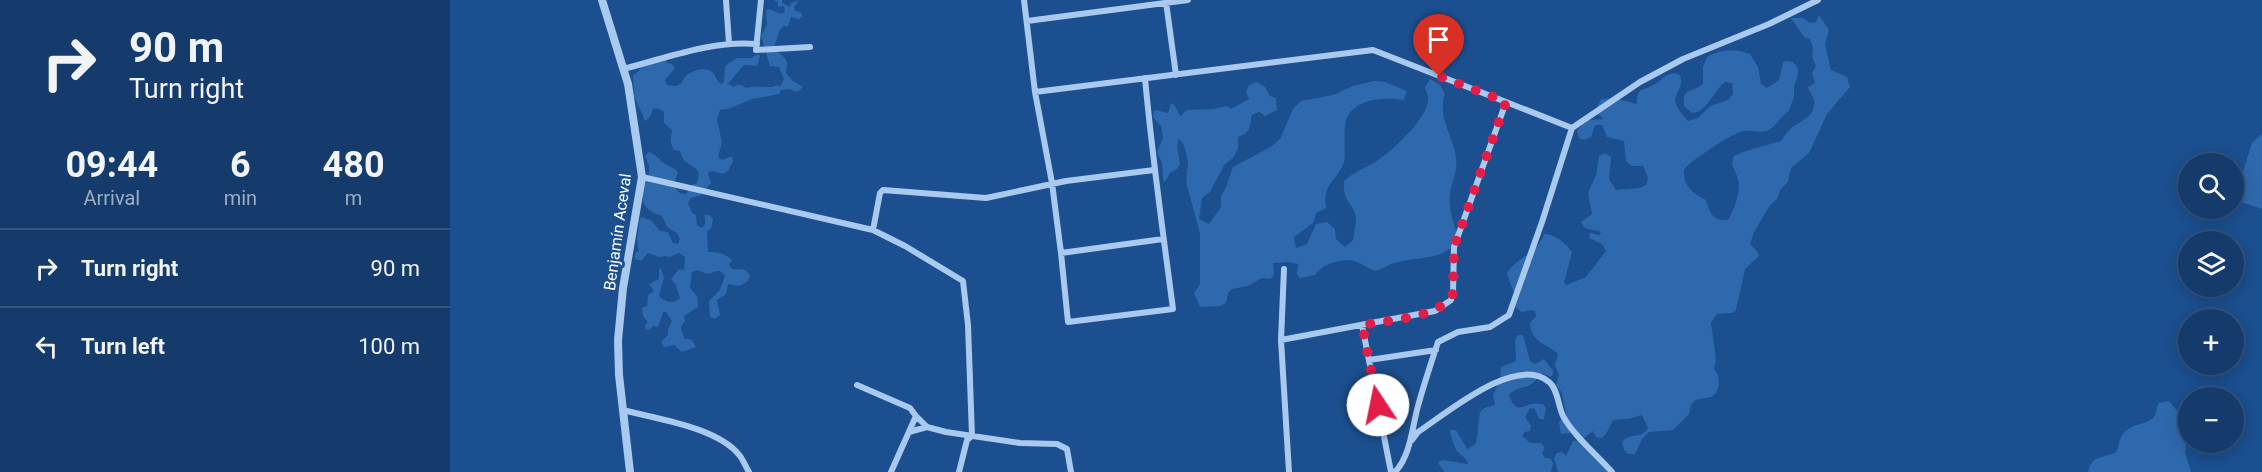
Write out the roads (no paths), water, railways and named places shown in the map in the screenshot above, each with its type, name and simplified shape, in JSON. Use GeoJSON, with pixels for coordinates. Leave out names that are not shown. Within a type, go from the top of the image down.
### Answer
{"type":"FeatureCollection","features":[{"type":"Feature","properties":{"kind":"street","name":"Benjamín Aceval"},"geometry":{"type":"LineString","coordinates":[[602,0],[628,84],[642,177],[623,288],[618,340],[622,410],[630,472]]}},
{"type":"Feature","properties":{"kind":"street"},"geometry":{"type":"LineString","coordinates":[[726,0],[729,43]]}},
{"type":"Feature","properties":{"kind":"street"},"geometry":{"type":"LineString","coordinates":[[761,0],[756,50],[810,47]]}},
{"type":"Feature","properties":{"kind":"street"},"geometry":{"type":"LineString","coordinates":[[1024,0],[1035,92],[1052,183],[1068,322],[1173,309],[1154,170],[1145,78]]}},
{"type":"Feature","properties":{"kind":"street"},"geometry":{"type":"LineString","coordinates":[[1027,21],[1188,0]]}},
{"type":"Feature","properties":{"kind":"street"},"geometry":{"type":"LineString","coordinates":[[1362,325],[1393,472],[1400,467],[1410,443],[1418,406],[1438,342],[1450,334],[1466,329],[1490,327],[1509,315],[1572,128],[1640,82],[1683,59],[1768,24],[1818,0]]}},
{"type":"Feature","properties":{"kind":"street"},"geometry":{"type":"LineString","coordinates":[[1166,2],[1176,75]]}},
{"type":"Feature","properties":{"kind":"street"},"geometry":{"type":"LineString","coordinates":[[623,69],[729,43],[757,44]]}},
{"type":"Feature","properties":{"kind":"street"},"geometry":{"type":"LineString","coordinates":[[1035,92],[1373,51],[1572,128]]}},
{"type":"Feature","properties":{"kind":"street"},"geometry":{"type":"LineString","coordinates":[[1281,340],[1435,311],[1451,300],[1454,247],[1506,102]]}},
{"type":"Feature","properties":{"kind":"street"},"geometry":{"type":"LineString","coordinates":[[873,230],[879,193],[883,190],[986,198],[1052,183],[1154,170]]}},
{"type":"Feature","properties":{"kind":"street"},"geometry":{"type":"LineString","coordinates":[[642,177],[873,230],[905,246],[963,281],[968,325],[972,436]]}},
{"type":"Feature","properties":{"kind":"street"},"geometry":{"type":"LineString","coordinates":[[1061,253],[1163,239]]}},
{"type":"Feature","properties":{"kind":"street"},"geometry":{"type":"LineString","coordinates":[[1284,269],[1281,340],[1289,472]]}},
{"type":"Feature","properties":{"kind":"street"},"geometry":{"type":"LineString","coordinates":[[1369,360],[1436,350]]}},
{"type":"Feature","properties":{"kind":"street"},"geometry":{"type":"LineString","coordinates":[[1410,443],[1418,432],[1500,380],[1521,374],[1537,375],[1551,383],[1563,416],[1612,472]]}},
{"type":"Feature","properties":{"kind":"street"},"geometry":{"type":"LineString","coordinates":[[857,385],[910,408],[927,427]]}},
{"type":"Feature","properties":{"kind":"street"},"geometry":{"type":"LineString","coordinates":[[622,410],[696,430],[721,440],[739,455],[749,472]]}},
{"type":"Feature","properties":{"kind":"street"},"geometry":{"type":"LineString","coordinates":[[891,472],[916,417]]}},
{"type":"Feature","properties":{"kind":"street"},"geometry":{"type":"LineString","coordinates":[[909,432],[927,427],[1020,443],[1057,444],[1067,449],[1071,472]]}},
{"type":"Feature","properties":{"kind":"street"},"geometry":{"type":"LineString","coordinates":[[959,472],[967,440],[972,436]]}}]}
